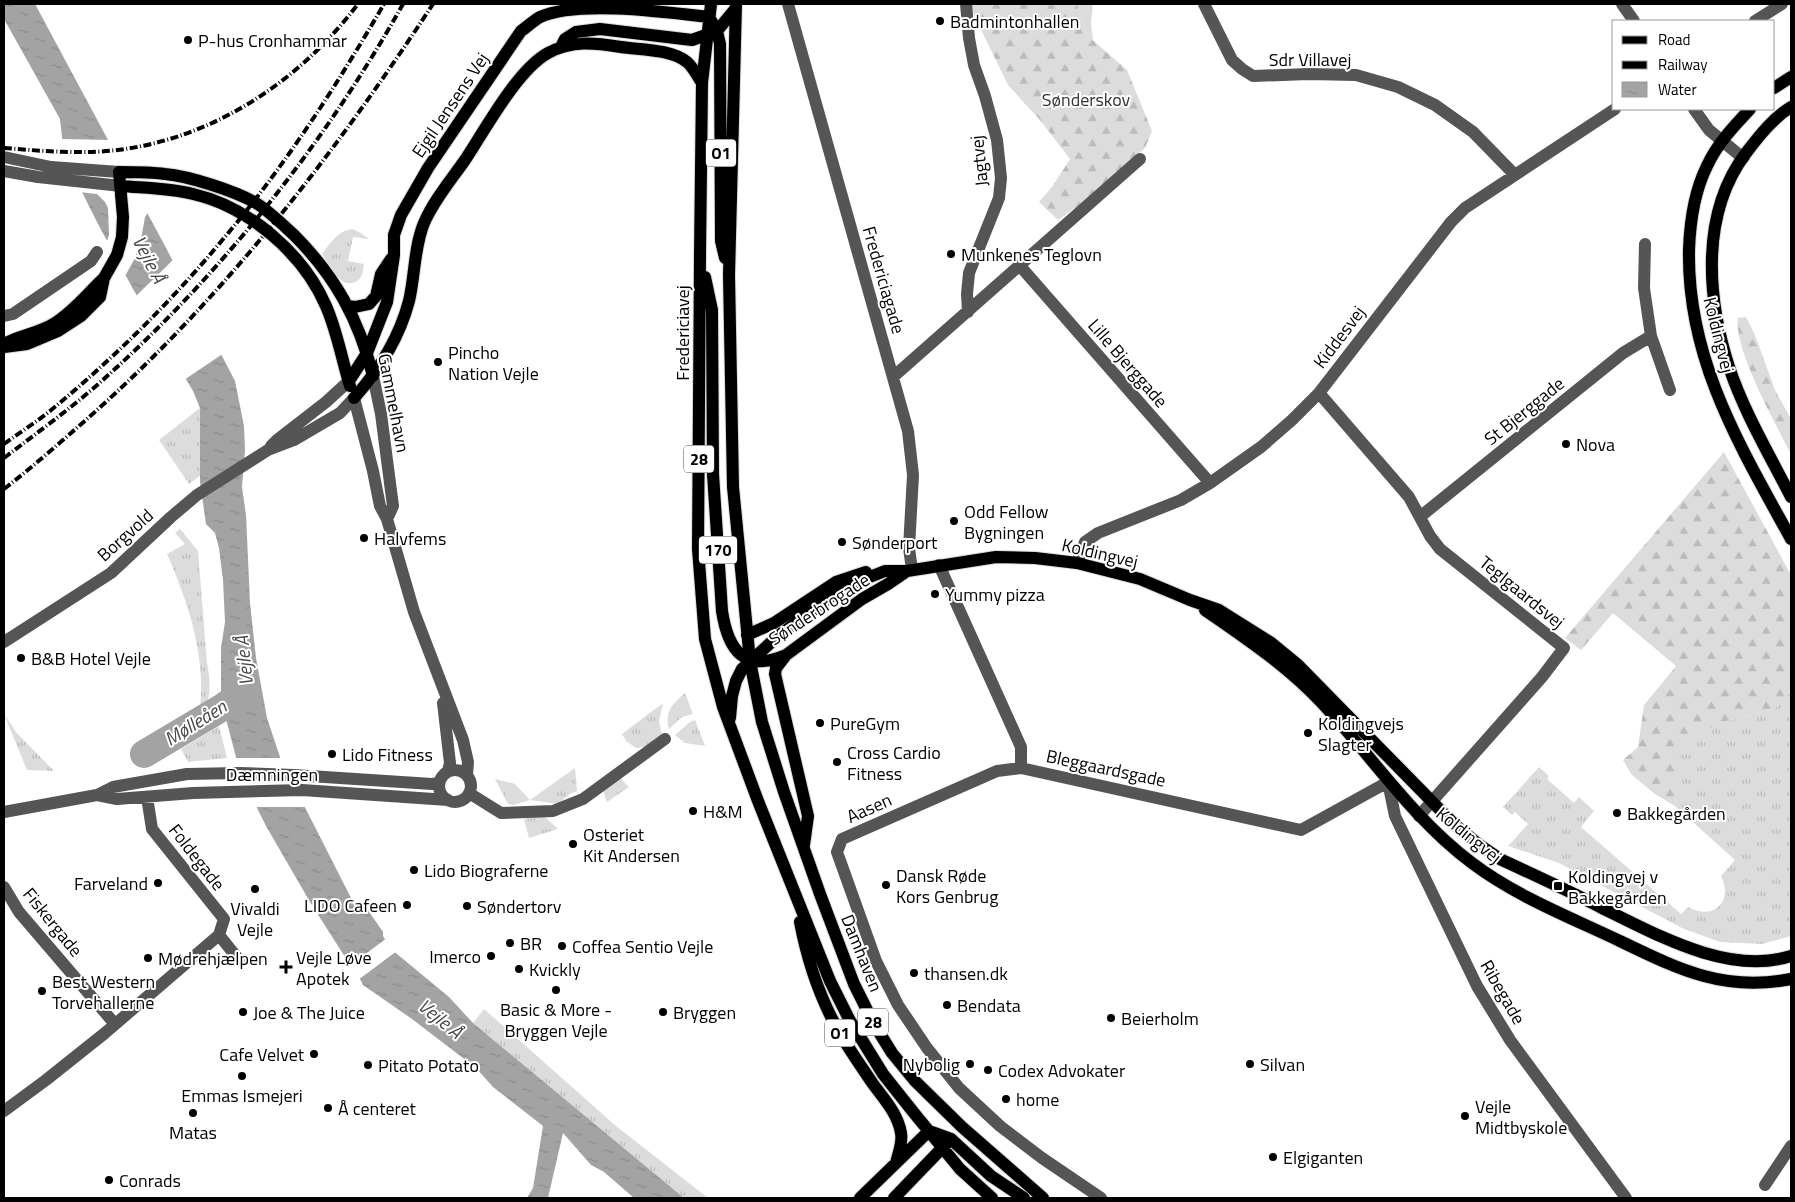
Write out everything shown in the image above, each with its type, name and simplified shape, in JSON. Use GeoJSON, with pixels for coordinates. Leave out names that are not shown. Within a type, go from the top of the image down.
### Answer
{"type":"FeatureCollection","features":[{"type":"Feature","properties":{"kind":"main road","name":"Fredericiavej"},"geometry":{"type":"LineString","coordinates":[[711,4],[708,18],[712,33],[702,83],[698,549],[705,639],[723,707],[730,725]]}},
{"type":"Feature","properties":{"kind":"main road"},"geometry":{"type":"LineString","coordinates":[[560,48],[565,39],[576,32],[600,29],[692,40],[712,33],[736,6]]}},
{"type":"Feature","properties":{"kind":"main road","name":"28"},"geometry":{"type":"LineString","coordinates":[[736,6],[729,275],[733,487],[750,661]]}},
{"type":"Feature","properties":{"kind":"main road","name":"Ejgil Jensens Vej"},"geometry":{"type":"LineString","coordinates":[[349,381],[367,354],[387,302],[394,255],[394,235],[402,215],[428,168],[521,31],[539,17],[570,8],[652,10],[708,18]]}},
{"type":"Feature","properties":{"kind":"main road","name":"O1"},"geometry":{"type":"LineString","coordinates":[[712,33],[721,60],[721,241],[729,275]]}},
{"type":"Feature","properties":{"kind":"main road"},"geometry":{"type":"LineString","coordinates":[[354,398],[390,352],[399,333],[409,300],[424,224],[436,201],[514,85],[535,63],[546,54],[577,43],[611,45],[666,53],[680,58],[688,63],[702,83]]}},
{"type":"Feature","properties":{"kind":"main road"},"geometry":{"type":"LineString","coordinates":[[1775,87],[1791,77]]}},
{"type":"Feature","properties":{"kind":"main road","name":"Koldingvej"},"geometry":{"type":"LineString","coordinates":[[1791,107],[1762,132],[1731,177],[1722,200],[1713,238],[1711,276],[1717,323],[1730,368],[1751,419],[1791,497]]}},
{"type":"Feature","properties":{"kind":"main road","name":"Koldingvej"},"geometry":{"type":"LineString","coordinates":[[1749,110],[1722,142],[1707,165],[1697,189],[1689,234],[1689,283],[1694,324],[1721,406],[1746,457],[1791,539]]}},
{"type":"Feature","properties":{"kind":"main road"},"geometry":{"type":"LineString","coordinates":[[4,345],[54,323],[74,308],[104,278],[117,255],[122,237],[123,217],[119,172]]}},
{"type":"Feature","properties":{"kind":"main road","name":"Gammelhavn"},"geometry":{"type":"LineString","coordinates":[[119,172],[167,174],[213,186],[256,203],[311,252],[334,282],[348,306],[367,354],[373,376]]}},
{"type":"Feature","properties":{"kind":"main road","name":"Gammelhavn"},"geometry":{"type":"LineString","coordinates":[[120,186],[192,194],[221,203],[249,219],[292,254],[310,278],[326,306],[354,398]]}},
{"type":"Feature","properties":{"kind":"main road"},"geometry":{"type":"LineString","coordinates":[[348,306],[355,307],[370,304],[376,296],[381,274],[394,255]]}},
{"type":"Feature","properties":{"kind":"main road","name":"170"},"geometry":{"type":"LineString","coordinates":[[700,255],[712,310],[713,474],[722,611],[724,627],[732,645],[738,654],[750,661]]}},
{"type":"Feature","properties":{"kind":"main road","name":"Koldingvej"},"geometry":{"type":"LineString","coordinates":[[939,565],[996,557],[1035,558],[1077,563],[1140,579],[1218,610],[1270,642],[1298,665],[1432,802],[1478,844],[1500,859],[1672,941],[1709,955],[1747,961],[1783,959],[1791,956]]}},
{"type":"Feature","properties":{"kind":"main road","name":"Sønderbrogade"},"geometry":{"type":"LineString","coordinates":[[750,661],[794,623],[832,596],[862,580],[878,573],[894,570],[909,571],[939,565]]}},
{"type":"Feature","properties":{"kind":"main road","name":"Sønderbrogade"},"geometry":{"type":"LineString","coordinates":[[750,661],[765,662],[786,655],[862,599],[909,571]]}},
{"type":"Feature","properties":{"kind":"main road"},"geometry":{"type":"LineString","coordinates":[[747,635],[774,623],[836,582],[866,572],[878,573]]}},
{"type":"Feature","properties":{"kind":"main road","name":"Koldingvej"},"geometry":{"type":"LineString","coordinates":[[1190,600],[1266,653],[1296,678],[1320,701],[1419,816],[1472,863],[1495,878],[1520,893],[1663,962],[1696,974],[1737,984],[1791,980]]}},
{"type":"Feature","properties":{"kind":"main road"},"geometry":{"type":"LineString","coordinates":[[786,655],[776,668],[775,674],[808,816],[803,847]]}},
{"type":"Feature","properties":{"kind":"main road"},"geometry":{"type":"LineString","coordinates":[[730,725],[732,696],[736,681],[742,669],[750,661]]}},
{"type":"Feature","properties":{"kind":"main road","name":"Damhaven"},"geometry":{"type":"LineString","coordinates":[[750,661],[762,722],[784,792],[854,984],[874,1024],[892,1053],[915,1082],[1043,1198]]}},
{"type":"Feature","properties":{"kind":"main road","name":"28"},"geometry":{"type":"LineString","coordinates":[[730,725],[830,981],[848,1019],[883,1074],[929,1131],[947,1144],[960,1169],[992,1198]]}},
{"type":"Feature","properties":{"kind":"main road","name":"O1"},"geometry":{"type":"LineString","coordinates":[[795,893],[806,954],[820,992],[837,1029],[892,1109],[899,1126],[902,1135],[896,1163]]}},
{"type":"Feature","properties":{"kind":"main road"},"geometry":{"type":"LineString","coordinates":[[894,1198],[962,1126]]}},
{"type":"Feature","properties":{"kind":"main road"},"geometry":{"type":"LineString","coordinates":[[860,1198],[929,1131]]}},
{"type":"Feature","properties":{"kind":"main road"},"geometry":{"type":"LineString","coordinates":[[947,1144],[1024,1198]]}},
{"type":"Feature","properties":{"kind":"street","name":"Fredericiagade"},"geometry":{"type":"LineString","coordinates":[[788,4],[908,431],[913,475],[909,571]]}},
{"type":"Feature","properties":{"kind":"street","name":"Jagtvej"},"geometry":{"type":"LineString","coordinates":[[966,4],[974,65],[997,140],[1001,178],[999,198],[969,274],[968,312]]}},
{"type":"Feature","properties":{"kind":"street","name":"Sdr Villavej"},"geometry":{"type":"LineString","coordinates":[[1204,4],[1232,60],[1253,76],[1356,75],[1398,87],[1435,105],[1473,132],[1514,174]]}},
{"type":"Feature","properties":{"kind":"street"},"geometry":{"type":"LineString","coordinates":[[1622,4],[1633,20]]}},
{"type":"Feature","properties":{"kind":"street"},"geometry":{"type":"LineString","coordinates":[[1757,20],[1782,4]]}},
{"type":"Feature","properties":{"kind":"street","name":"Kiddesvej"},"geometry":{"type":"LineString","coordinates":[[1077,563],[1085,542],[1098,533],[1182,500],[1261,447],[1319,393],[1450,222],[1465,208],[1514,174],[1613,110]]}},
{"type":"Feature","properties":{"kind":"street"},"geometry":{"type":"LineString","coordinates":[[1695,110],[1722,142],[1743,158]]}},
{"type":"Feature","properties":{"kind":"street"},"geometry":{"type":"LineString","coordinates":[[4,158],[51,168],[119,172]]}},
{"type":"Feature","properties":{"kind":"street"},"geometry":{"type":"LineString","coordinates":[[893,377],[1140,159]]}},
{"type":"Feature","properties":{"kind":"street"},"geometry":{"type":"LineString","coordinates":[[4,171],[68,181],[120,186]]}},
{"type":"Feature","properties":{"kind":"street"},"geometry":{"type":"LineString","coordinates":[[1645,244],[1644,288],[1651,336],[1670,390]]}},
{"type":"Feature","properties":{"kind":"street"},"geometry":{"type":"LineString","coordinates":[[4,316],[13,314],[91,262],[97,252]]}},
{"type":"Feature","properties":{"kind":"street","name":"Lille Bjerggade"},"geometry":{"type":"LineString","coordinates":[[1020,266],[1210,483]]}},
{"type":"Feature","properties":{"kind":"street","name":"St Bjerggade"},"geometry":{"type":"LineString","coordinates":[[1421,516],[1623,353],[1651,336]]}},
{"type":"Feature","properties":{"kind":"street","name":"Gammelhavn"},"geometry":{"type":"LineString","coordinates":[[373,376],[381,414],[393,506],[386,519]]}},
{"type":"Feature","properties":{"kind":"street","name":"Borgvold"},"geometry":{"type":"LineString","coordinates":[[268,450],[277,440],[326,402],[349,381]]}},
{"type":"Feature","properties":{"kind":"street","name":"Teglgaardsvej"},"geometry":{"type":"LineString","coordinates":[[1319,393],[1409,497],[1421,516],[1430,536],[1440,549],[1564,648],[1542,677],[1419,816]]}},
{"type":"Feature","properties":{"kind":"street","name":"Gammelhavn"},"geometry":{"type":"LineString","coordinates":[[354,398],[380,506],[386,519],[414,612],[463,740],[468,762],[467,775]]}},
{"type":"Feature","properties":{"kind":"street","name":"Borgvold"},"geometry":{"type":"LineString","coordinates":[[4,642],[111,573],[197,495],[254,458],[268,450],[294,440],[340,413],[354,398]]}},
{"type":"Feature","properties":{"kind":"street","name":"Bleggaardsgade"},"geometry":{"type":"LineString","coordinates":[[939,565],[1021,747],[1021,768],[1301,830],[1388,782]]}},
{"type":"Feature","properties":{"kind":"street","name":"Gammelhavn"},"geometry":{"type":"LineString","coordinates":[[441,686],[450,763],[448,771]]}},
{"type":"Feature","properties":{"kind":"street"},"geometry":{"type":"LineString","coordinates":[[469,793],[501,813],[553,811],[583,799],[665,740]]}},
{"type":"Feature","properties":{"kind":"street","name":"Aasen"},"geometry":{"type":"LineString","coordinates":[[842,839],[997,770],[1021,768]]}},
{"type":"Feature","properties":{"kind":"street"},"geometry":{"type":"LineString","coordinates":[[458,770],[467,775],[471,784],[466,797],[457,801],[448,800],[441,793],[439,783],[448,771],[458,770]]}},
{"type":"Feature","properties":{"kind":"street","name":"Dæmningen"},"geometry":{"type":"LineString","coordinates":[[4,812],[98,795],[113,786],[187,774],[240,773],[427,784],[439,783]]}},
{"type":"Feature","properties":{"kind":"street","name":"Ribegade"},"geometry":{"type":"LineString","coordinates":[[1388,782],[1395,816],[1478,986],[1510,1040],[1626,1198]]}},
{"type":"Feature","properties":{"kind":"street","name":"Dæmningen"},"geometry":{"type":"LineString","coordinates":[[98,795],[117,799],[247,790],[302,790],[448,800]]}},
{"type":"Feature","properties":{"kind":"street","name":"Foldegade"},"geometry":{"type":"LineString","coordinates":[[147,797],[152,829],[224,920],[219,935]]}},
{"type":"Feature","properties":{"kind":"street","name":"Damhaven"},"geometry":{"type":"LineString","coordinates":[[842,839],[837,852],[876,962],[898,1005],[927,1048],[959,1088],[1000,1126],[1042,1158],[1101,1198]]}},
{"type":"Feature","properties":{"kind":"street","name":"Fiskergade"},"geometry":{"type":"LineString","coordinates":[[4,887],[19,912],[114,1023]]}},
{"type":"Feature","properties":{"kind":"street"},"geometry":{"type":"LineString","coordinates":[[4,1111],[46,1080],[219,935],[239,960]]}},
{"type":"Feature","properties":{"kind":"street"},"geometry":{"type":"LineString","coordinates":[[1765,1185],[1791,1146]]}},
{"type":"Feature","properties":{"kind":"green space","name":"Sønderskov"},"geometry":{"type":"Polygon","coordinates":[[[971,4],[1077,4],[1086,34],[1127,70],[1152,131],[1145,148],[1090,197],[1058,220],[1039,202],[1052,187],[1070,159],[1040,120],[1008,85],[972,11],[971,4]]]}},
{"type":"Feature","properties":{"kind":"green space"},"geometry":{"type":"Polygon","coordinates":[[[1077,4],[1093,4],[1091,22],[1093,41],[1086,34],[1077,4]]]}},
{"type":"Feature","properties":{"kind":"green space"},"geometry":{"type":"Polygon","coordinates":[[[352,229],[369,239],[353,237],[348,261],[364,264],[364,267],[358,280],[347,283],[339,278],[322,254],[338,235],[352,229]]]}},
{"type":"Feature","properties":{"kind":"green space"},"geometry":{"type":"Polygon","coordinates":[[[1746,317],[1755,335],[1775,390],[1791,419],[1791,454],[1766,406],[1742,348],[1738,331],[1738,318],[1746,317]]]}},
{"type":"Feature","properties":{"kind":"green space"},"geometry":{"type":"Polygon","coordinates":[[[200,408],[201,475],[189,484],[159,440],[200,408]]]}},
{"type":"Feature","properties":{"kind":"green space"},"geometry":{"type":"Polygon","coordinates":[[[1724,452],[1791,575],[1791,691],[1775,708],[1716,724],[1681,753],[1675,806],[1655,794],[1632,775],[1623,760],[1638,747],[1644,705],[1676,666],[1613,613],[1581,650],[1565,638],[1724,452]]]}},
{"type":"Feature","properties":{"kind":"green space"},"geometry":{"type":"Polygon","coordinates":[[[180,529],[198,551],[210,684],[207,705],[200,708],[200,668],[194,629],[182,591],[167,554],[185,544],[175,533],[180,529]]]}},
{"type":"Feature","properties":{"kind":"green space"},"geometry":{"type":"Polygon","coordinates":[[[1791,691],[1791,936],[1762,944],[1720,942],[1682,928],[1559,863],[1508,846],[1528,824],[1515,812],[1512,815],[1503,807],[1539,767],[1549,776],[1547,779],[1574,803],[1579,797],[1594,811],[1581,827],[1681,914],[1688,907],[1697,911],[1706,912],[1713,910],[1723,901],[1725,894],[1721,876],[1735,860],[1675,806],[1680,753],[1716,724],[1775,708],[1791,691]]]}},
{"type":"Feature","properties":{"kind":"green space"},"geometry":{"type":"Polygon","coordinates":[[[685,693],[693,714],[682,717],[669,729],[668,717],[671,708],[685,693]]]}},
{"type":"Feature","properties":{"kind":"green space"},"geometry":{"type":"Polygon","coordinates":[[[663,703],[659,721],[662,735],[651,746],[636,748],[626,741],[622,734],[663,703]]]}},
{"type":"Feature","properties":{"kind":"green space"},"geometry":{"type":"Polygon","coordinates":[[[4,714],[16,732],[54,771],[27,770],[4,714]]]}},
{"type":"Feature","properties":{"kind":"green space"},"geometry":{"type":"Polygon","coordinates":[[[695,720],[705,746],[685,743],[675,735],[695,720]]]}},
{"type":"Feature","properties":{"kind":"green space"},"geometry":{"type":"Polygon","coordinates":[[[219,726],[227,758],[188,762],[181,749],[219,726]]]}},
{"type":"Feature","properties":{"kind":"green space"},"geometry":{"type":"Polygon","coordinates":[[[575,768],[577,791],[558,804],[530,800],[575,768]]]}},
{"type":"Feature","properties":{"kind":"green space"},"geometry":{"type":"Polygon","coordinates":[[[619,777],[629,787],[607,802],[603,790],[619,777]]]}},
{"type":"Feature","properties":{"kind":"green space"},"geometry":{"type":"Polygon","coordinates":[[[495,779],[515,784],[530,800],[513,805],[508,804],[495,779]]]}},
{"type":"Feature","properties":{"kind":"green space"},"geometry":{"type":"Polygon","coordinates":[[[543,815],[558,829],[529,838],[524,819],[543,815]]]}},
{"type":"Feature","properties":{"kind":"green space"},"geometry":{"type":"Polygon","coordinates":[[[484,1009],[616,1126],[708,1198],[684,1198],[473,1023],[484,1009]]]}},
{"type":"Feature","properties":{"kind":"water","name":"Vejle Å"},"geometry":{"type":"Polygon","coordinates":[[[4,4],[35,4],[235,381],[244,426],[245,450],[242,487],[246,515],[250,603],[256,658],[267,718],[281,760],[351,898],[355,902],[363,903],[383,932],[383,936],[391,949],[449,997],[473,1023],[684,1198],[634,1198],[604,1172],[591,1165],[563,1133],[548,1198],[527,1198],[533,1188],[543,1126],[493,1087],[476,1068],[412,1019],[363,985],[310,902],[266,826],[236,757],[221,700],[221,648],[225,622],[223,580],[215,533],[206,524],[200,482],[200,408],[193,391],[133,289],[69,166],[63,146],[60,119],[4,19],[4,4]]]}},
{"type":"Feature","properties":{"kind":"pier"},"geometry":{"type":"Polygon","coordinates":[[[60,139],[111,140],[149,211],[145,217],[135,258],[124,278],[106,244],[109,235],[108,208],[97,194],[79,192],[66,167],[60,139]]]}},
{"type":"Feature","properties":{"kind":"pier"},"geometry":{"type":"Polygon","coordinates":[[[175,258],[224,353],[184,380],[135,297],[175,258]]]}},
{"type":"Feature","properties":{"kind":"pier"},"geometry":{"type":"Polygon","coordinates":[[[234,758],[283,758],[307,807],[254,807],[234,758]]]}},
{"type":"Feature","properties":{"kind":"pier"},"geometry":{"type":"Polygon","coordinates":[[[387,938],[397,951],[358,980],[348,967],[387,938]]]}},
{"type":"Feature","properties":{"kind":"waterway","name":"Mølleåen"},"geometry":{"type":"LineString","coordinates":[[144,754],[223,707],[246,691]]}},
{"type":"Feature","properties":{"kind":"railway"},"geometry":{"type":"LineString","coordinates":[[4,148],[64,152],[110,151],[160,142],[193,131],[225,117],[284,79],[311,56],[358,4]]}},
{"type":"Feature","properties":{"kind":"railway"},"geometry":{"type":"LineString","coordinates":[[4,444],[39,420],[96,371],[163,307],[204,261],[246,211],[289,154],[329,95],[384,4]]}},
{"type":"Feature","properties":{"kind":"railway"},"geometry":{"type":"LineString","coordinates":[[4,458],[105,378],[190,295],[230,250],[306,155],[373,55],[403,4]]}},
{"type":"Feature","properties":{"kind":"railway"},"geometry":{"type":"LineString","coordinates":[[4,489],[61,442],[130,379],[226,279],[314,173],[355,118],[433,4]]}},
{"type":"Feature","properties":{"kind":"place","name":"Badmintonhallen"},"geometry":{"type":"Point","coordinates":[940,21]}},
{"type":"Feature","properties":{"kind":"place","name":"P-hus Cronhammar"},"geometry":{"type":"Point","coordinates":[188,40]}},
{"type":"Feature","properties":{"kind":"place","name":"Munkenes Teglovn"},"geometry":{"type":"Point","coordinates":[951,254]}},
{"type":"Feature","properties":{"kind":"place","name":"Pincho Nation Vejle"},"geometry":{"type":"Point","coordinates":[438,362]}},
{"type":"Feature","properties":{"kind":"place","name":"Nova"},"geometry":{"type":"Point","coordinates":[1566,444]}},
{"type":"Feature","properties":{"kind":"place","name":"Odd Fellow Bygningen"},"geometry":{"type":"Point","coordinates":[954,521]}},
{"type":"Feature","properties":{"kind":"place","name":"Halvfems"},"geometry":{"type":"Point","coordinates":[364,538]}},
{"type":"Feature","properties":{"kind":"place","name":"Sønderport"},"geometry":{"type":"Point","coordinates":[842,542]}},
{"type":"Feature","properties":{"kind":"place","name":"Yummy pizza"},"geometry":{"type":"Point","coordinates":[935,594]}},
{"type":"Feature","properties":{"kind":"place","name":"B&B Hotel Vejle"},"geometry":{"type":"Point","coordinates":[21,658]}},
{"type":"Feature","properties":{"kind":"place","name":"PureGym"},"geometry":{"type":"Point","coordinates":[820,723]}},
{"type":"Feature","properties":{"kind":"place","name":"Koldingvejs Slagter"},"geometry":{"type":"Point","coordinates":[1308,733]}},
{"type":"Feature","properties":{"kind":"place","name":"Lido Fitness"},"geometry":{"type":"Point","coordinates":[332,754]}},
{"type":"Feature","properties":{"kind":"place","name":"Cross Cardio Fitness"},"geometry":{"type":"Point","coordinates":[837,762]}},
{"type":"Feature","properties":{"kind":"place","name":"H&M"},"geometry":{"type":"Point","coordinates":[693,811]}},
{"type":"Feature","properties":{"kind":"place","name":"Bakkegården"},"geometry":{"type":"Point","coordinates":[1617,813]}},
{"type":"Feature","properties":{"kind":"place","name":"Osteriet Kit Andersen"},"geometry":{"type":"Point","coordinates":[573,844]}},
{"type":"Feature","properties":{"kind":"place","name":"Lido Biograferne"},"geometry":{"type":"Point","coordinates":[414,870]}},
{"type":"Feature","properties":{"kind":"place","name":"Farveland"},"geometry":{"type":"Point","coordinates":[158,883]}},
{"type":"Feature","properties":{"kind":"place","name":"Dansk Røde Kors Genbrug"},"geometry":{"type":"Point","coordinates":[886,885]}},
{"type":"Feature","properties":{"kind":"place","name":"Koldingvej v Bakkegården"},"geometry":{"type":"Point","coordinates":[1558,886]}},
{"type":"Feature","properties":{"kind":"place","name":"Vivaldi Vejle"},"geometry":{"type":"Point","coordinates":[255,889]}},
{"type":"Feature","properties":{"kind":"place","name":"LIDO Cafeen"},"geometry":{"type":"Point","coordinates":[407,905]}},
{"type":"Feature","properties":{"kind":"place","name":"Søndertorv"},"geometry":{"type":"Point","coordinates":[467,906]}},
{"type":"Feature","properties":{"kind":"place","name":"BR"},"geometry":{"type":"Point","coordinates":[510,943]}},
{"type":"Feature","properties":{"kind":"place","name":"Coffea Sentio Vejle"},"geometry":{"type":"Point","coordinates":[562,946]}},
{"type":"Feature","properties":{"kind":"place","name":"Imerco"},"geometry":{"type":"Point","coordinates":[491,956]}},
{"type":"Feature","properties":{"kind":"place","name":"Mødrehjælpen"},"geometry":{"type":"Point","coordinates":[148,958]}},
{"type":"Feature","properties":{"kind":"place","name":"Vejle Løve Apotek"},"geometry":{"type":"Point","coordinates":[286,967]}},
{"type":"Feature","properties":{"kind":"place","name":"Kvickly"},"geometry":{"type":"Point","coordinates":[519,969]}},
{"type":"Feature","properties":{"kind":"place","name":"thansen.dk"},"geometry":{"type":"Point","coordinates":[914,973]}},
{"type":"Feature","properties":{"kind":"place","name":"Basic & More - Bryggen Vejle"},"geometry":{"type":"Point","coordinates":[556,990]}},
{"type":"Feature","properties":{"kind":"place","name":"Best Western Torvehallerne"},"geometry":{"type":"Point","coordinates":[42,991]}},
{"type":"Feature","properties":{"kind":"place","name":"Bendata"},"geometry":{"type":"Point","coordinates":[947,1005]}},
{"type":"Feature","properties":{"kind":"place","name":"Joe & The Juice"},"geometry":{"type":"Point","coordinates":[243,1012]}},
{"type":"Feature","properties":{"kind":"place","name":"Bryggen"},"geometry":{"type":"Point","coordinates":[663,1012]}},
{"type":"Feature","properties":{"kind":"place","name":"Beierholm"},"geometry":{"type":"Point","coordinates":[1111,1018]}},
{"type":"Feature","properties":{"kind":"place","name":"Cafe Velvet"},"geometry":{"type":"Point","coordinates":[314,1054]}},
{"type":"Feature","properties":{"kind":"place","name":"Nybolig"},"geometry":{"type":"Point","coordinates":[970,1064]}},
{"type":"Feature","properties":{"kind":"place","name":"Silvan"},"geometry":{"type":"Point","coordinates":[1250,1064]}},
{"type":"Feature","properties":{"kind":"place","name":"Pitato Potato"},"geometry":{"type":"Point","coordinates":[368,1065]}},
{"type":"Feature","properties":{"kind":"place","name":"Codex Advokater"},"geometry":{"type":"Point","coordinates":[988,1070]}},
{"type":"Feature","properties":{"kind":"place","name":"Emmas Ismejeri"},"geometry":{"type":"Point","coordinates":[242,1076]}},
{"type":"Feature","properties":{"kind":"place","name":"home"},"geometry":{"type":"Point","coordinates":[1006,1099]}},
{"type":"Feature","properties":{"kind":"place","name":"Å centeret"},"geometry":{"type":"Point","coordinates":[328,1108]}},
{"type":"Feature","properties":{"kind":"place","name":"Matas"},"geometry":{"type":"Point","coordinates":[193,1113]}},
{"type":"Feature","properties":{"kind":"place","name":"Vejle Midtbyskole"},"geometry":{"type":"Point","coordinates":[1465,1116]}},
{"type":"Feature","properties":{"kind":"place","name":"Elgiganten"},"geometry":{"type":"Point","coordinates":[1273,1157]}},
{"type":"Feature","properties":{"kind":"place","name":"Conrads"},"geometry":{"type":"Point","coordinates":[109,1180]}}]}
